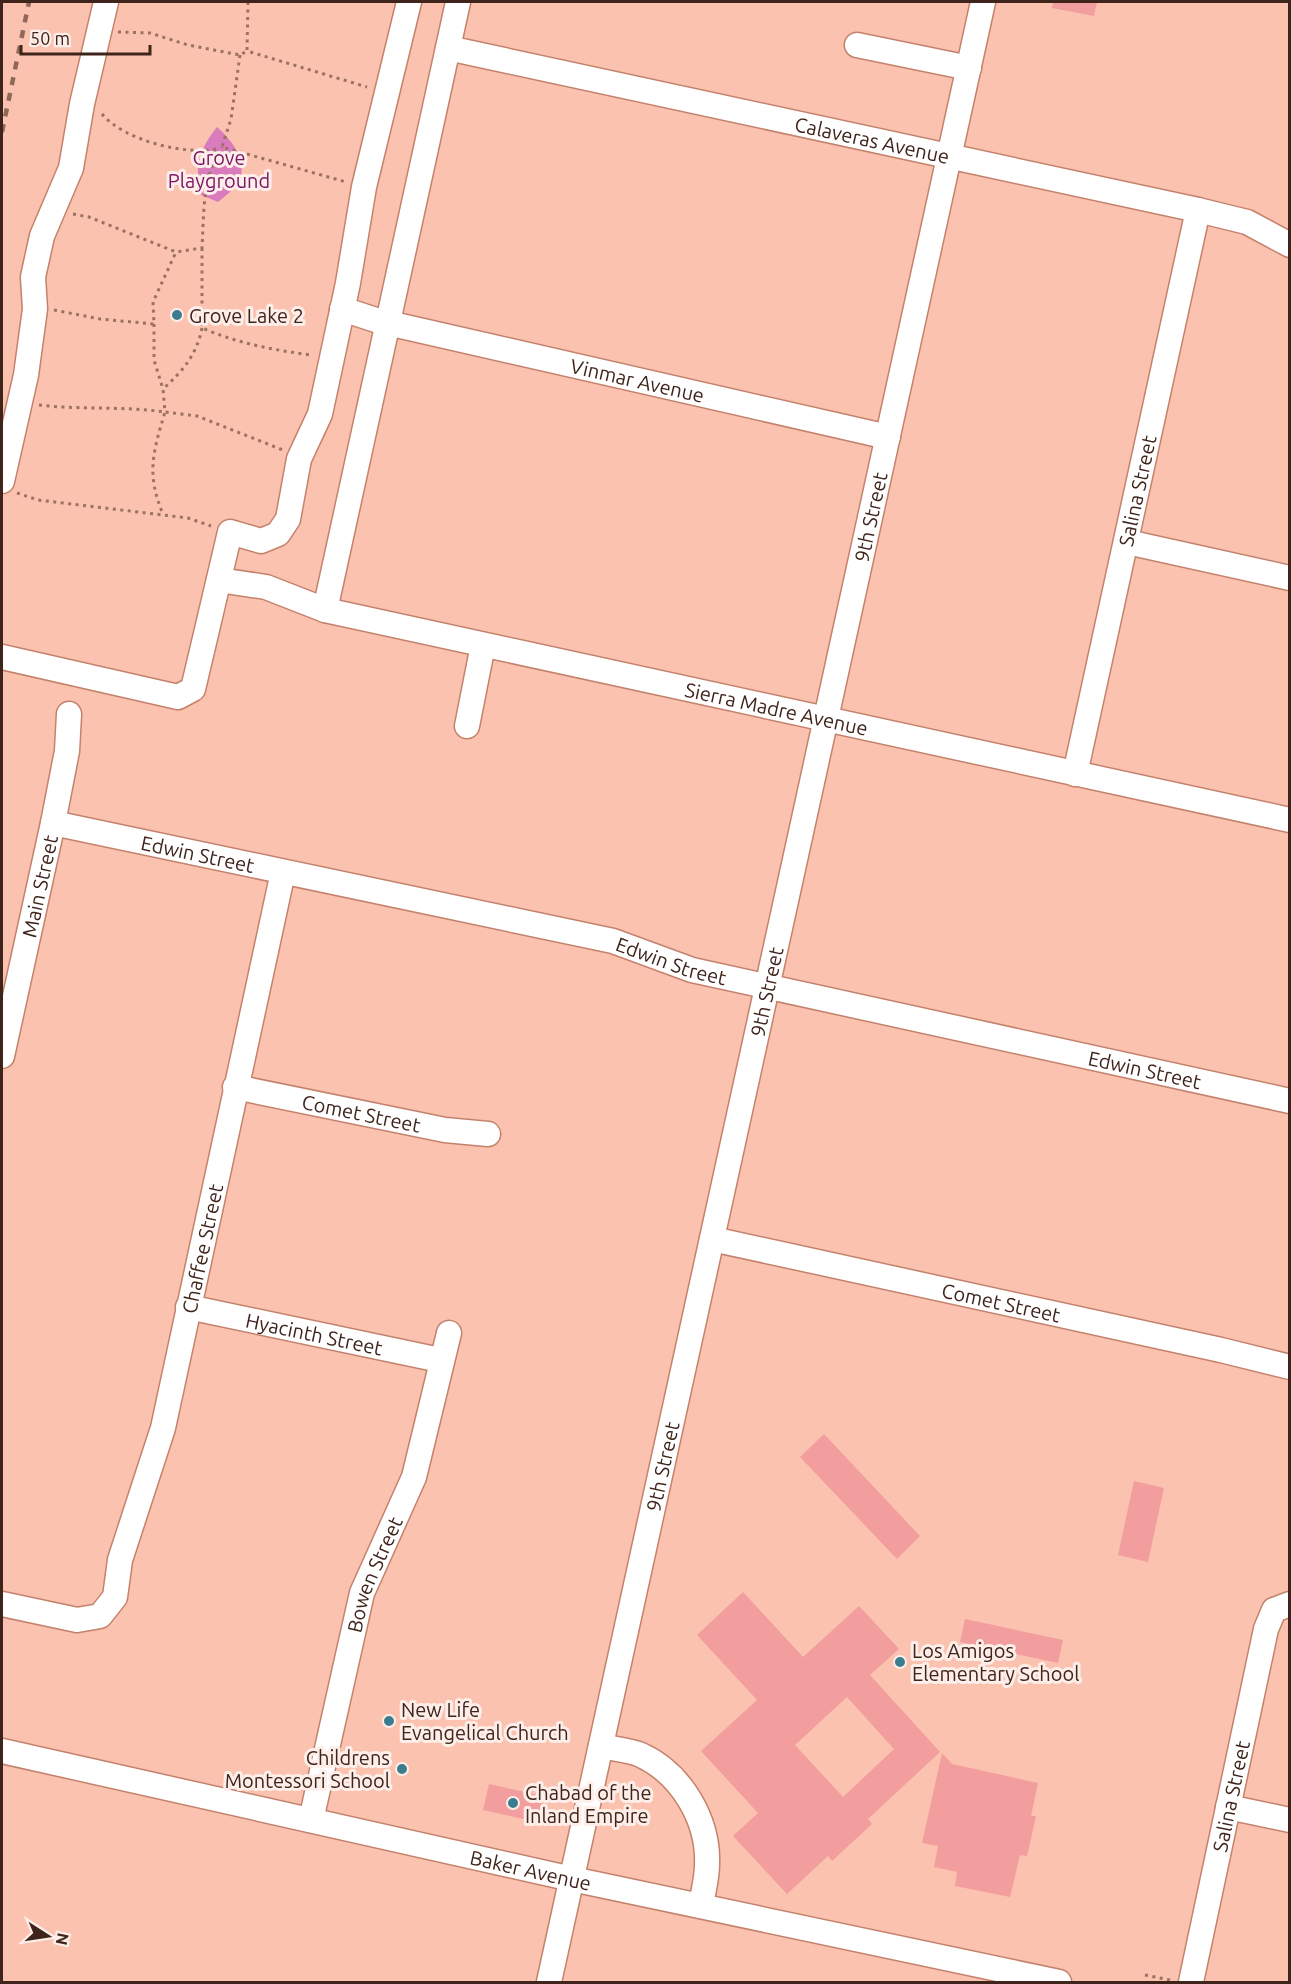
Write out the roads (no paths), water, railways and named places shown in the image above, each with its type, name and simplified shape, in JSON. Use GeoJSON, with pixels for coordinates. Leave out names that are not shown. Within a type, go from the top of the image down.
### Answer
{"type":"FeatureCollection","features":[{"type":"Feature","properties":{"kind":"street"},"geometry":{"type":"LineString","coordinates":[[6,485],[35,309],[33,277],[42,236],[71,168],[106,2]]}},
{"type":"Feature","properties":{"kind":"street"},"geometry":{"type":"LineString","coordinates":[[2,657],[178,697],[193,689],[230,532],[261,541],[278,534],[288,519],[299,459],[320,414],[364,187],[409,2]]}},
{"type":"Feature","properties":{"kind":"street"},"geometry":{"type":"LineString","coordinates":[[325,610],[458,2]]}},
{"type":"Feature","properties":{"kind":"street","name":"9th Street"},"geometry":{"type":"LineString","coordinates":[[549,1983],[983,2]]}},
{"type":"Feature","properties":{"kind":"street"},"geometry":{"type":"LineString","coordinates":[[857,45],[969,68]]}},
{"type":"Feature","properties":{"kind":"street","name":"Calaveras Avenue"},"geometry":{"type":"LineString","coordinates":[[448,48],[1198,210],[1247,222],[1290,245]]}},
{"type":"Feature","properties":{"kind":"street","name":"Salina Street"},"geometry":{"type":"LineString","coordinates":[[1075,774],[1198,210]]}},
{"type":"Feature","properties":{"kind":"street","name":"Vinmar Avenue"},"geometry":{"type":"LineString","coordinates":[[342,309],[388,323],[888,437]]}},
{"type":"Feature","properties":{"kind":"street"},"geometry":{"type":"LineString","coordinates":[[1127,542],[1290,578]]}},
{"type":"Feature","properties":{"kind":"street","name":"Sierra Madre Avenue"},"geometry":{"type":"LineString","coordinates":[[219,580],[266,587],[325,610],[1290,820]]}},
{"type":"Feature","properties":{"kind":"street"},"geometry":{"type":"LineString","coordinates":[[467,726],[483,645]]}},
{"type":"Feature","properties":{"kind":"street","name":"Main Street"},"geometry":{"type":"LineString","coordinates":[[2,1056],[67,752],[69,714]]}},
{"type":"Feature","properties":{"kind":"street","name":"Edwin Street"},"geometry":{"type":"LineString","coordinates":[[53,823],[613,941],[692,970],[767,988],[1290,1101]]}},
{"type":"Feature","properties":{"kind":"street","name":"Chaffee Street"},"geometry":{"type":"LineString","coordinates":[[2,1604],[77,1620],[100,1616],[115,1597],[120,1560],[163,1428],[283,872]]}},
{"type":"Feature","properties":{"kind":"street","name":"Comet Street"},"geometry":{"type":"LineString","coordinates":[[235,1087],[445,1130],[488,1134]]}},
{"type":"Feature","properties":{"kind":"street","name":"Comet Street"},"geometry":{"type":"LineString","coordinates":[[712,1239],[1290,1367]]}},
{"type":"Feature","properties":{"kind":"street","name":"Hyacinth Street"},"geometry":{"type":"LineString","coordinates":[[188,1307],[440,1360]]}},
{"type":"Feature","properties":{"kind":"street","name":"Bowen Street"},"geometry":{"type":"LineString","coordinates":[[311,1820],[362,1593],[414,1477],[448,1333]]}},
{"type":"Feature","properties":{"kind":"street","name":"Salina Street"},"geometry":{"type":"LineString","coordinates":[[1184,1982],[1228,1807],[1266,1629],[1282,1607]]}},
{"type":"Feature","properties":{"kind":"street"},"geometry":{"type":"LineString","coordinates":[[601,1746],[641,1755],[681,1785],[705,1837],[707,1865],[701,1906]]}},
{"type":"Feature","properties":{"kind":"street","name":"Baker Avenue"},"geometry":{"type":"LineString","coordinates":[[2,1751],[572,1878],[1059,1983]]}},
{"type":"Feature","properties":{"kind":"street"},"geometry":{"type":"LineString","coordinates":[[1228,1807],[1290,1820]]}},
{"type":"Feature","properties":{"kind":"railway"},"geometry":{"type":"LineString","coordinates":[[2,132],[29,2]]}},
{"type":"Feature","properties":{"kind":"place","name":"Grove Lake 2"},"geometry":{"type":"Point","coordinates":[177,315]}},
{"type":"Feature","properties":{"kind":"place","name":"Los Amigos Elementary School"},"geometry":{"type":"Point","coordinates":[900,1662]}},
{"type":"Feature","properties":{"kind":"place","name":"New Life Evangelical Church"},"geometry":{"type":"Point","coordinates":[389,1721]}},
{"type":"Feature","properties":{"kind":"place","name":"Childrens Montessori School"},"geometry":{"type":"Point","coordinates":[402,1769]}},
{"type":"Feature","properties":{"kind":"place","name":"Chabad of the Inland Empire"},"geometry":{"type":"Point","coordinates":[513,1803]}},
{"type":"Feature","properties":{"kind":"park label","name":"Grove Playground"},"geometry":{"type":"Point","coordinates":[219,168]}}]}
